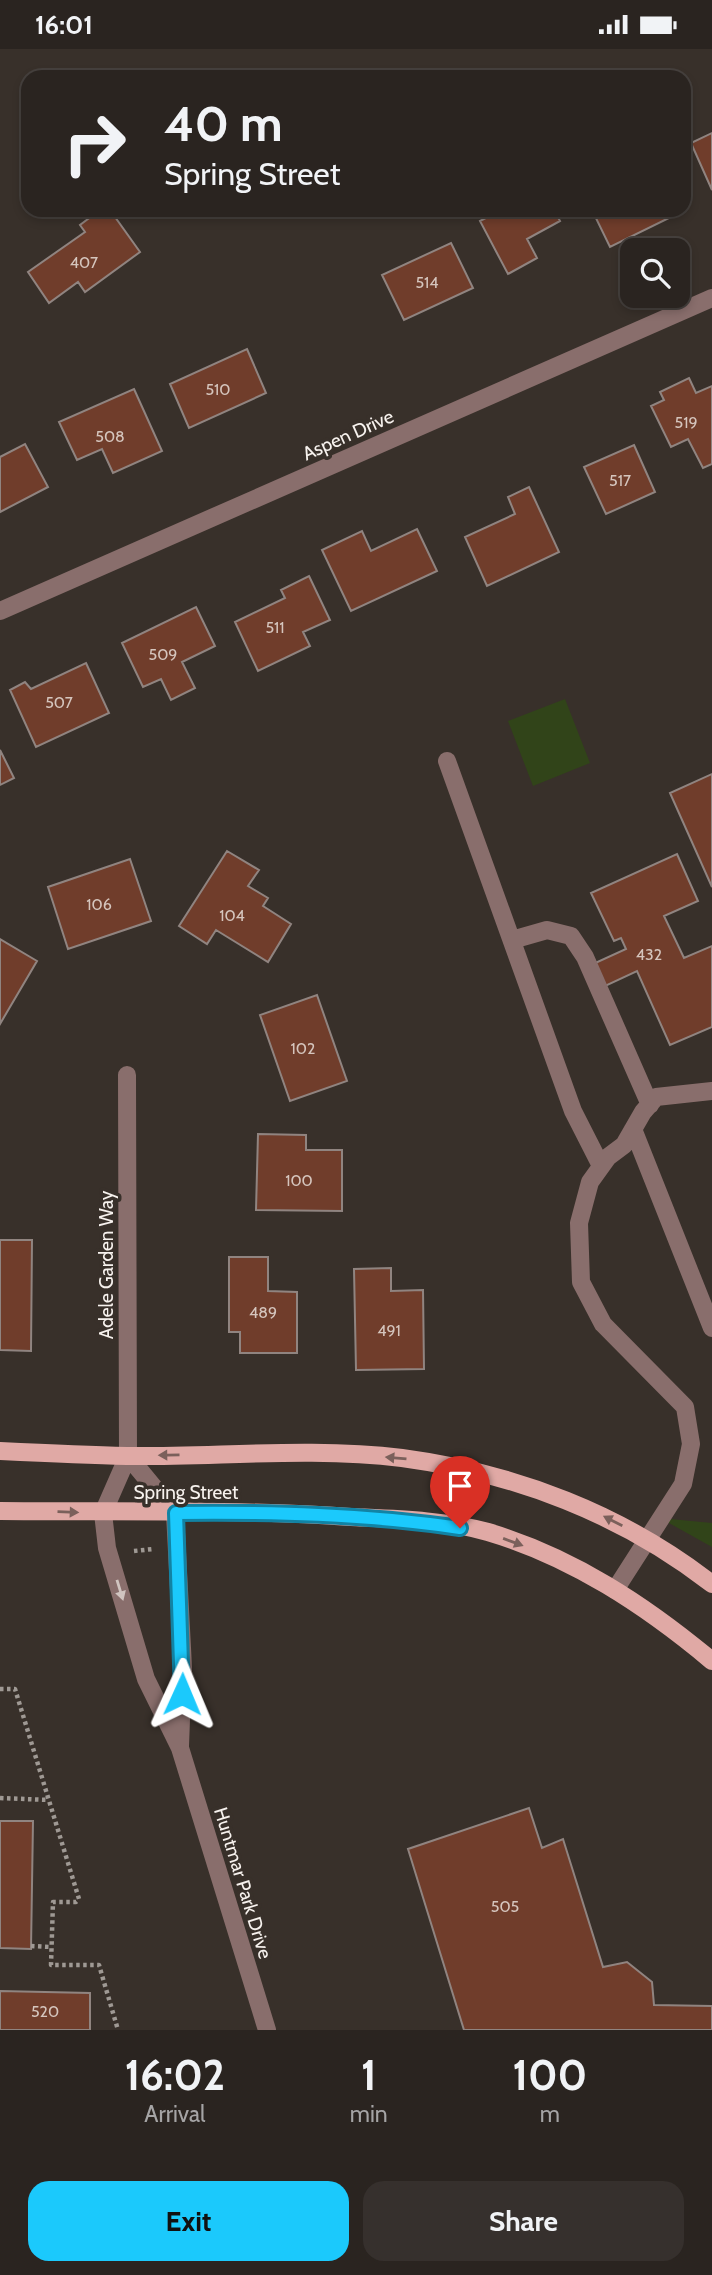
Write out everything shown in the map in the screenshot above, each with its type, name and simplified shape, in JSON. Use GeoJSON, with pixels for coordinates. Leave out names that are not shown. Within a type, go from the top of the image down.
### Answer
{"type":"FeatureCollection","features":[{"type":"Feature","properties":{"kind":"main road","name":"Spring Street"},"geometry":{"type":"LineString","coordinates":[[0,1451],[128,1456],[254,1453],[401,1458],[462,1469],[528,1486],[586,1507],[648,1539],[712,1584]]}},
{"type":"Feature","properties":{"kind":"main road","name":"Spring Street"},"geometry":{"type":"LineString","coordinates":[[0,1511],[328,1515],[407,1520],[486,1532],[560,1559],[615,1590],[634,1601],[712,1661]]}},
{"type":"Feature","properties":{"kind":"street","name":"Aspen Drive"},"geometry":{"type":"LineString","coordinates":[[0,611],[712,298]]}},
{"type":"Feature","properties":{"kind":"street"},"geometry":{"type":"LineString","coordinates":[[447,761],[573,1111],[601,1165]]}},
{"type":"Feature","properties":{"kind":"street"},"geometry":{"type":"LineString","coordinates":[[512,940],[547,930],[571,936],[585,957],[650,1105]]}},
{"type":"Feature","properties":{"kind":"street","name":"Adele Garden Way"},"geometry":{"type":"LineString","coordinates":[[127,1075],[128,1456]]}},
{"type":"Feature","properties":{"kind":"street"},"geometry":{"type":"LineString","coordinates":[[615,1590],[683,1485],[691,1444],[685,1407],[603,1324],[581,1282],[579,1223],[590,1182],[601,1165],[624,1145],[656,1097],[712,1091]]}},
{"type":"Feature","properties":{"kind":"street"},"geometry":{"type":"LineString","coordinates":[[633,1129],[712,1328]]}},
{"type":"Feature","properties":{"kind":"street"},"geometry":{"type":"LineString","coordinates":[[103,1513],[128,1456],[176,1513]]}},
{"type":"Feature","properties":{"kind":"street","name":"Huntmar Park Drive"},"geometry":{"type":"LineString","coordinates":[[103,1513],[107,1548],[146,1678],[180,1748],[267,2030]]}},
{"type":"Feature","properties":{"kind":"street","name":"Huntmar Park Drive"},"geometry":{"type":"LineString","coordinates":[[176,1513],[183,1667],[180,1748]]}},
{"type":"Feature","properties":{"kind":"path"},"geometry":{"type":"LineString","coordinates":[[133,1551],[160,1549]]}},
{"type":"Feature","properties":{"kind":"path"},"geometry":{"type":"LineString","coordinates":[[0,1689],[15,1689],[79,1899],[76,1902],[53,1902],[51,1965],[99,1965],[118,2030]]}},
{"type":"Feature","properties":{"kind":"path"},"geometry":{"type":"LineString","coordinates":[[0,1798],[49,1800]]}},
{"type":"Feature","properties":{"kind":"path"},"geometry":{"type":"LineString","coordinates":[[31,1946],[51,1947]]}},
{"type":"Feature","properties":{"kind":"green space"},"geometry":{"type":"Polygon","coordinates":[[[565,699],[590,763],[533,786],[508,721],[565,699]]]}},
{"type":"Feature","properties":{"kind":"green space"},"geometry":{"type":"Polygon","coordinates":[[[660,1518],[712,1523],[712,1547],[660,1518]]]}},
{"type":"Feature","properties":{"kind":"building"},"geometry":{"type":"Polygon","coordinates":[[[712,133],[712,190],[691,143],[712,133]]]}},
{"type":"Feature","properties":{"kind":"building"},"geometry":{"type":"Polygon","coordinates":[[[91,217],[115,217],[140,252],[85,292],[78,282],[49,303],[28,272],[85,232],[80,225],[91,217]]]}},
{"type":"Feature","properties":{"kind":"building"},"geometry":{"type":"Polygon","coordinates":[[[488,217],[558,217],[560,221],[527,239],[537,258],[508,274],[480,221],[488,217]]]}},
{"type":"Feature","properties":{"kind":"building"},"geometry":{"type":"Polygon","coordinates":[[[595,217],[671,217],[628,238],[620,238],[620,242],[610,247],[595,217]]]}},
{"type":"Feature","properties":{"kind":"building"},"geometry":{"type":"Polygon","coordinates":[[[451,243],[473,288],[404,320],[382,275],[451,243]]]}},
{"type":"Feature","properties":{"kind":"building"},"geometry":{"type":"Polygon","coordinates":[[[247,349],[266,393],[189,428],[170,384],[247,349]]]}},
{"type":"Feature","properties":{"kind":"building"},"geometry":{"type":"Polygon","coordinates":[[[689,378],[696,393],[712,386],[712,464],[703,468],[688,439],[671,447],[651,406],[664,400],[660,392],[689,378]]]}},
{"type":"Feature","properties":{"kind":"building"},"geometry":{"type":"Polygon","coordinates":[[[134,389],[162,451],[113,473],[102,449],[77,460],[59,422],[134,389]]]}},
{"type":"Feature","properties":{"kind":"building"},"geometry":{"type":"Polygon","coordinates":[[[25,444],[48,487],[0,512],[0,457],[25,444]]]}},
{"type":"Feature","properties":{"kind":"building"},"geometry":{"type":"Polygon","coordinates":[[[634,445],[655,492],[606,514],[584,467],[634,445]]]}},
{"type":"Feature","properties":{"kind":"building"},"geometry":{"type":"Polygon","coordinates":[[[529,487],[559,552],[487,586],[465,537],[515,514],[508,497],[529,487]]]}},
{"type":"Feature","properties":{"kind":"building"},"geometry":{"type":"Polygon","coordinates":[[[417,529],[437,571],[351,611],[322,550],[362,531],[371,551],[417,529]]]}},
{"type":"Feature","properties":{"kind":"building"},"geometry":{"type":"Polygon","coordinates":[[[309,576],[330,620],[303,632],[310,646],[258,671],[235,622],[285,598],[281,590],[309,576]]]}},
{"type":"Feature","properties":{"kind":"building"},"geometry":{"type":"Polygon","coordinates":[[[196,607],[215,646],[182,662],[195,688],[171,700],[161,679],[143,687],[122,643],[196,607]]]}},
{"type":"Feature","properties":{"kind":"building"},"geometry":{"type":"Polygon","coordinates":[[[86,663],[109,713],[36,747],[10,690],[25,682],[31,689],[86,663]]]}},
{"type":"Feature","properties":{"kind":"building"},"geometry":{"type":"Polygon","coordinates":[[[0,750],[14,778],[0,785],[0,750]]]}},
{"type":"Feature","properties":{"kind":"building"},"geometry":{"type":"Polygon","coordinates":[[[712,774],[712,887],[670,793],[712,774]]]}},
{"type":"Feature","properties":{"kind":"building"},"geometry":{"type":"Polygon","coordinates":[[[227,851],[259,870],[248,886],[268,898],[263,906],[291,924],[268,962],[216,930],[207,944],[179,926],[227,851]]]}},
{"type":"Feature","properties":{"kind":"building"},"geometry":{"type":"Polygon","coordinates":[[[677,854],[698,901],[664,916],[684,958],[712,946],[712,1027],[670,1045],[637,971],[603,987],[593,964],[626,949],[621,938],[614,941],[591,893],[677,854]]]}},
{"type":"Feature","properties":{"kind":"building"},"geometry":{"type":"Polygon","coordinates":[[[130,859],[151,921],[68,949],[48,887],[130,859]]]}},
{"type":"Feature","properties":{"kind":"building"},"geometry":{"type":"Polygon","coordinates":[[[0,939],[37,961],[0,1024],[0,939]]]}},
{"type":"Feature","properties":{"kind":"building"},"geometry":{"type":"Polygon","coordinates":[[[317,995],[347,1081],[290,1101],[260,1015],[317,995]]]}},
{"type":"Feature","properties":{"kind":"building"},"geometry":{"type":"Polygon","coordinates":[[[258,1134],[306,1135],[306,1150],[342,1150],[342,1211],[256,1210],[258,1134]]]}},
{"type":"Feature","properties":{"kind":"building"},"geometry":{"type":"Polygon","coordinates":[[[0,1240],[32,1240],[31,1351],[0,1350],[0,1240]]]}},
{"type":"Feature","properties":{"kind":"building"},"geometry":{"type":"Polygon","coordinates":[[[229,1257],[268,1257],[268,1291],[297,1292],[297,1353],[240,1353],[240,1332],[229,1332],[229,1257]]]}},
{"type":"Feature","properties":{"kind":"building"},"geometry":{"type":"Polygon","coordinates":[[[391,1268],[391,1291],[423,1290],[424,1369],[356,1370],[354,1269],[391,1268]]]}},
{"type":"Feature","properties":{"kind":"building"},"geometry":{"type":"Polygon","coordinates":[[[529,1808],[542,1848],[563,1839],[603,1967],[627,1962],[652,1982],[654,2005],[712,2006],[712,2030],[464,2030],[408,1849],[529,1808]]]}},
{"type":"Feature","properties":{"kind":"building"},"geometry":{"type":"Polygon","coordinates":[[[0,1821],[33,1821],[31,1949],[0,1948],[0,1821]]]}},
{"type":"Feature","properties":{"kind":"building"},"geometry":{"type":"Polygon","coordinates":[[[0,1991],[90,1993],[90,2030],[0,2030],[0,1991]]]}},
{"type":"Feature","properties":{"kind":"route"},"geometry":{"type":"LineString","coordinates":[[182,1694],[176,1513],[315,1514],[407,1520],[460,1528]]}}]}
